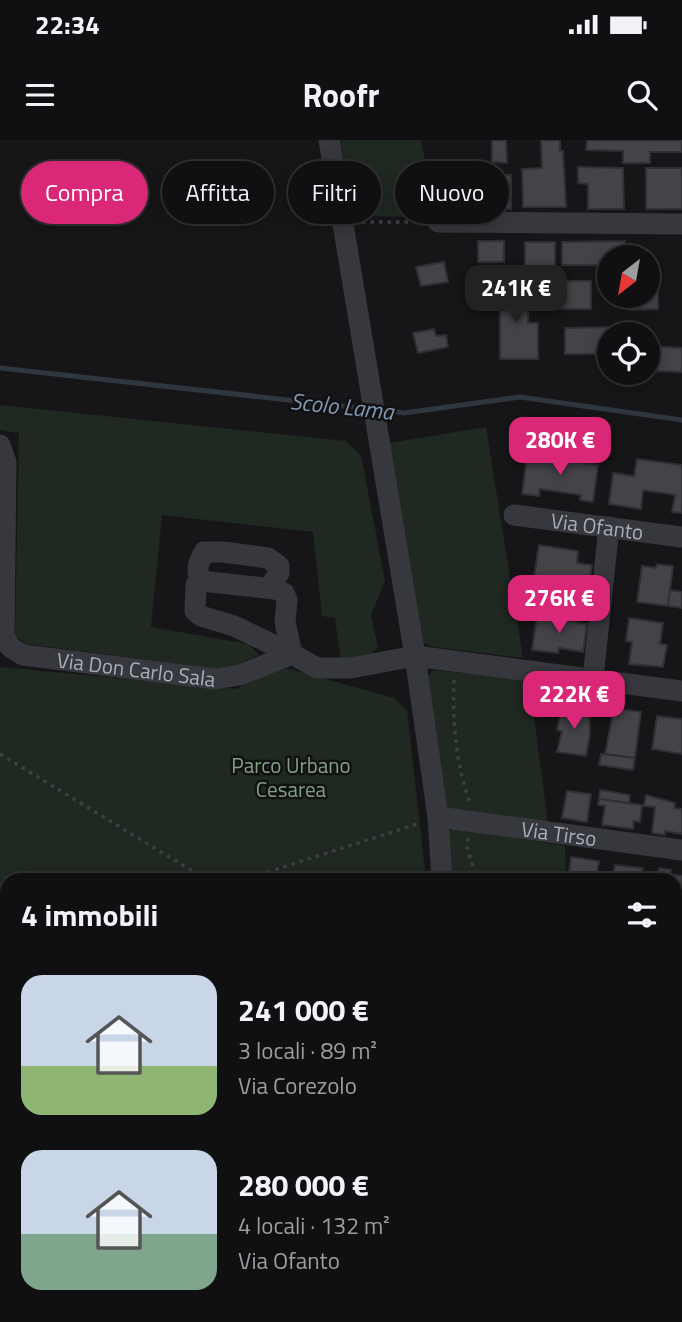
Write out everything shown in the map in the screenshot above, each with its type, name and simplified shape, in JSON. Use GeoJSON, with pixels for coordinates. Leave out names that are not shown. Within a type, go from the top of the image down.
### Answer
{"type":"FeatureCollection","features":[{"type":"Feature","properties":{"kind":"street"},"geometry":{"type":"LineString","coordinates":[[329,140],[333,161]]}},
{"type":"Feature","properties":{"kind":"street"},"geometry":{"type":"LineString","coordinates":[[509,223],[682,224]]}},
{"type":"Feature","properties":{"kind":"street"},"geometry":{"type":"LineString","coordinates":[[343,224],[415,656],[438,817],[442,873]]}},
{"type":"Feature","properties":{"kind":"street","name":"Via Don Carlo Sala"},"geometry":{"type":"LineString","coordinates":[[0,445],[6,462],[3,491],[4,636],[10,648],[23,654],[215,679],[240,675],[292,654]]}},
{"type":"Feature","properties":{"kind":"street","name":"Via Ofanto"},"geometry":{"type":"LineString","coordinates":[[514,515],[682,537]]}},
{"type":"Feature","properties":{"kind":"street"},"geometry":{"type":"LineString","coordinates":[[593,678],[609,527]]}},
{"type":"Feature","properties":{"kind":"street"},"geometry":{"type":"LineString","coordinates":[[210,582],[198,576],[198,562],[204,552],[223,552],[274,561],[279,566],[278,588],[287,600],[285,622],[292,654]]}},
{"type":"Feature","properties":{"kind":"street"},"geometry":{"type":"LineString","coordinates":[[278,588],[210,582],[196,585],[195,611],[201,617],[234,626],[317,668],[351,668],[415,656],[682,691]]}},
{"type":"Feature","properties":{"kind":"street","name":"Via Tirso"},"geometry":{"type":"LineString","coordinates":[[438,817],[682,850]]}},
{"type":"Feature","properties":{"kind":"path"},"geometry":{"type":"LineString","coordinates":[[454,673],[456,741],[463,784],[472,808],[467,847],[475,873]]}},
{"type":"Feature","properties":{"kind":"path"},"geometry":{"type":"LineString","coordinates":[[0,754],[198,873]]}},
{"type":"Feature","properties":{"kind":"path"},"geometry":{"type":"LineString","coordinates":[[265,873],[417,824]]}},
{"type":"Feature","properties":{"kind":"green space"},"geometry":{"type":"Polygon","coordinates":[[[340,140],[421,140],[425,161],[395,161],[395,217],[381,216],[381,161],[343,161],[340,140]]]}},
{"type":"Feature","properties":{"kind":"green space"},"geometry":{"type":"Polygon","coordinates":[[[0,405],[346,441],[361,455],[385,581],[371,615],[378,648],[370,655],[341,661],[335,618],[322,616],[313,532],[162,515],[151,627],[248,644],[259,655],[226,670],[27,644],[15,636],[19,433],[0,430],[0,405]]]}},
{"type":"Feature","properties":{"kind":"green space"},"geometry":{"type":"Polygon","coordinates":[[[486,427],[523,658],[435,647],[421,639],[389,443],[486,427]]]}},
{"type":"Feature","properties":{"kind":"green space","name":"Parco Urbano Cesarea"},"geometry":{"type":"Polygon","coordinates":[[[0,667],[236,689],[282,667],[394,698],[407,710],[425,873],[0,873],[0,667]]]}},
{"type":"Feature","properties":{"kind":"green space"},"geometry":{"type":"Polygon","coordinates":[[[434,670],[529,680],[548,823],[449,809],[444,805],[428,675],[434,670]]]}},
{"type":"Feature","properties":{"kind":"green space"},"geometry":{"type":"Polygon","coordinates":[[[453,828],[565,846],[566,873],[450,873],[448,833],[453,828]]]}},
{"type":"Feature","properties":{"kind":"building"},"geometry":{"type":"Polygon","coordinates":[[[492,140],[506,140],[507,161],[492,161],[492,140]]]}},
{"type":"Feature","properties":{"kind":"building"},"geometry":{"type":"Polygon","coordinates":[[[541,140],[560,140],[566,207],[523,207],[522,169],[542,168],[541,140]]]}},
{"type":"Feature","properties":{"kind":"building"},"geometry":{"type":"Polygon","coordinates":[[[587,140],[682,140],[682,152],[650,152],[650,163],[623,163],[623,151],[586,150],[587,140]]]}},
{"type":"Feature","properties":{"kind":"building"},"geometry":{"type":"Polygon","coordinates":[[[578,167],[623,168],[624,209],[588,209],[588,184],[578,183],[578,167]]]}},
{"type":"Feature","properties":{"kind":"building"},"geometry":{"type":"Polygon","coordinates":[[[646,168],[682,168],[682,209],[646,209],[646,168]]]}},
{"type":"Feature","properties":{"kind":"building"},"geometry":{"type":"Polygon","coordinates":[[[509,175],[511,175],[509,209],[509,175]]]}},
{"type":"Feature","properties":{"kind":"building"},"geometry":{"type":"Polygon","coordinates":[[[478,241],[504,241],[504,262],[478,262],[478,241]]]}},
{"type":"Feature","properties":{"kind":"building"},"geometry":{"type":"Polygon","coordinates":[[[625,241],[625,245],[597,245],[597,265],[562,265],[562,242],[625,241]]]}},
{"type":"Feature","properties":{"kind":"building"},"geometry":{"type":"Polygon","coordinates":[[[525,242],[555,242],[555,271],[525,270],[525,242]]]}},
{"type":"Feature","properties":{"kind":"building"},"geometry":{"type":"Polygon","coordinates":[[[444,262],[448,282],[421,286],[416,267],[444,262]]]}},
{"type":"Feature","properties":{"kind":"building"},"geometry":{"type":"Polygon","coordinates":[[[479,270],[490,270],[490,276],[501,276],[501,288],[479,289],[479,270]]]}},
{"type":"Feature","properties":{"kind":"building"},"geometry":{"type":"Polygon","coordinates":[[[553,281],[591,281],[591,309],[553,309],[553,281]]]}},
{"type":"Feature","properties":{"kind":"building"},"geometry":{"type":"Polygon","coordinates":[[[528,288],[528,323],[538,323],[538,359],[500,359],[500,299],[490,299],[490,289],[528,288]]]}},
{"type":"Feature","properties":{"kind":"building"},"geometry":{"type":"Polygon","coordinates":[[[629,308],[658,308],[658,309],[629,308]]]}},
{"type":"Feature","properties":{"kind":"building"},"geometry":{"type":"Polygon","coordinates":[[[597,327],[597,354],[565,354],[565,328],[597,327]]]}},
{"type":"Feature","properties":{"kind":"building"},"geometry":{"type":"Polygon","coordinates":[[[434,329],[436,336],[446,335],[448,347],[418,353],[413,333],[434,329]]]}},
{"type":"Feature","properties":{"kind":"building"},"geometry":{"type":"Polygon","coordinates":[[[660,347],[682,348],[682,372],[660,371],[660,347]]]}},
{"type":"Feature","properties":{"kind":"building"},"geometry":{"type":"Polygon","coordinates":[[[527,455],[598,465],[593,502],[580,500],[581,495],[540,489],[539,496],[522,494],[527,455]]]}},
{"type":"Feature","properties":{"kind":"building"},"geometry":{"type":"Polygon","coordinates":[[[637,459],[682,465],[682,513],[672,512],[675,495],[643,490],[641,509],[609,504],[613,473],[634,476],[637,459]]]}},
{"type":"Feature","properties":{"kind":"building"},"geometry":{"type":"Polygon","coordinates":[[[539,545],[578,551],[577,563],[592,565],[588,596],[556,593],[558,580],[534,577],[539,545]]]}},
{"type":"Feature","properties":{"kind":"building"},"geometry":{"type":"Polygon","coordinates":[[[657,564],[673,566],[668,606],[637,602],[642,566],[656,568],[657,564]]]}},
{"type":"Feature","properties":{"kind":"building"},"geometry":{"type":"Polygon","coordinates":[[[670,590],[682,592],[682,608],[668,606],[670,590]]]}},
{"type":"Feature","properties":{"kind":"building"},"geometry":{"type":"Polygon","coordinates":[[[537,616],[587,624],[583,652],[559,648],[558,653],[532,650],[537,616]]]}},
{"type":"Feature","properties":{"kind":"building"},"geometry":{"type":"Polygon","coordinates":[[[629,618],[663,623],[660,644],[667,645],[663,667],[629,664],[632,642],[626,641],[629,618]]]}},
{"type":"Feature","properties":{"kind":"building"},"geometry":{"type":"Polygon","coordinates":[[[562,706],[589,712],[590,734],[586,756],[557,752],[562,731],[557,730],[562,706]]]}},
{"type":"Feature","properties":{"kind":"building"},"geometry":{"type":"Polygon","coordinates":[[[614,708],[641,712],[635,758],[605,754],[614,708]]]}},
{"type":"Feature","properties":{"kind":"building"},"geometry":{"type":"Polygon","coordinates":[[[657,716],[682,719],[682,754],[652,749],[657,716]]]}},
{"type":"Feature","properties":{"kind":"building"},"geometry":{"type":"Polygon","coordinates":[[[601,754],[635,758],[633,770],[599,765],[601,754]]]}},
{"type":"Feature","properties":{"kind":"building"},"geometry":{"type":"Polygon","coordinates":[[[600,790],[630,795],[629,803],[599,799],[600,790]]]}},
{"type":"Feature","properties":{"kind":"building"},"geometry":{"type":"Polygon","coordinates":[[[567,791],[591,794],[587,822],[562,818],[567,791]]]}},
{"type":"Feature","properties":{"kind":"building"},"geometry":{"type":"Polygon","coordinates":[[[646,795],[675,803],[674,808],[682,809],[682,834],[665,831],[665,835],[652,833],[655,807],[644,806],[646,795]]]}},
{"type":"Feature","properties":{"kind":"building"},"geometry":{"type":"Polygon","coordinates":[[[599,799],[642,805],[640,822],[634,821],[633,829],[602,825],[605,806],[598,805],[599,799]]]}},
{"type":"Feature","properties":{"kind":"building"},"geometry":{"type":"Polygon","coordinates":[[[571,857],[599,861],[597,873],[569,873],[571,857]]]}},
{"type":"Feature","properties":{"kind":"building"},"geometry":{"type":"Polygon","coordinates":[[[615,865],[643,868],[642,873],[613,873],[615,865]]]}},
{"type":"Feature","properties":{"kind":"building"},"geometry":{"type":"Polygon","coordinates":[[[659,868],[671,870],[670,873],[658,873],[659,868]]]}},
{"type":"Feature","properties":{"kind":"waterway","name":"Scolo Lama"},"geometry":{"type":"LineString","coordinates":[[0,368],[370,409]]}},
{"type":"Feature","properties":{"kind":"waterway","name":"Scolo Lama"},"geometry":{"type":"LineString","coordinates":[[380,410],[404,413],[520,397],[682,420]]}}]}
